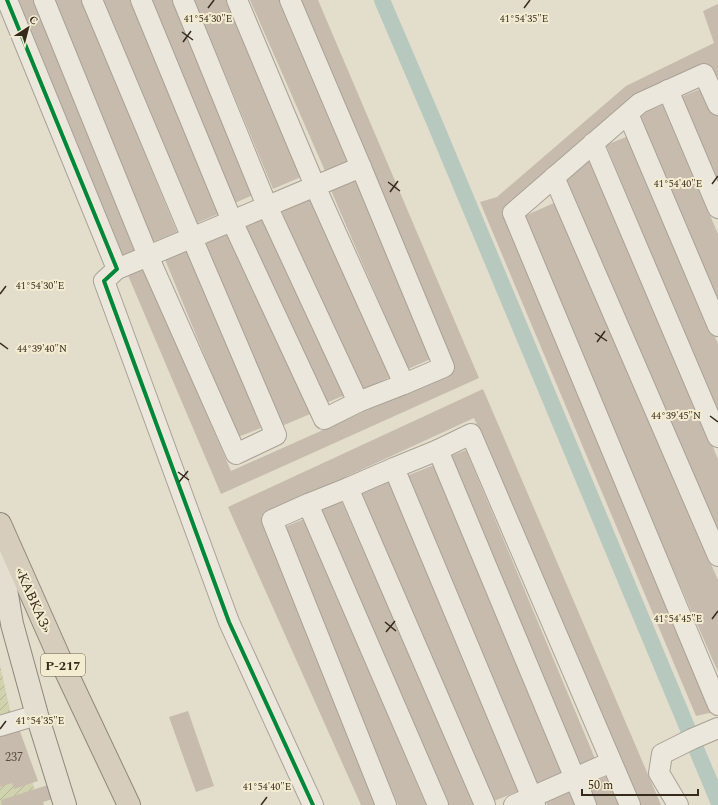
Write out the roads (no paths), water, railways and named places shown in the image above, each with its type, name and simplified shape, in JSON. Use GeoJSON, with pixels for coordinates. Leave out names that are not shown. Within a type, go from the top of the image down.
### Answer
{"type":"FeatureCollection","features":[{"type":"Feature","properties":{"kind":"highway","name":"«КАВКАЗ»"},"geometry":{"type":"LineString","coordinates":[[0,524],[63,666],[129,805]]}},
{"type":"Feature","properties":{"kind":"main road"},"geometry":{"type":"LineString","coordinates":[[0,554],[12,624],[37,715],[65,805]]}},
{"type":"Feature","properties":{"kind":"street"},"geometry":{"type":"LineString","coordinates":[[7,0],[117,269]]}},
{"type":"Feature","properties":{"kind":"street"},"geometry":{"type":"LineString","coordinates":[[44,0],[148,256],[236,454],[276,435],[92,0]]}},
{"type":"Feature","properties":{"kind":"street"},"geometry":{"type":"LineString","coordinates":[[141,0],[232,221],[324,419],[358,402],[444,367],[290,0]]}},
{"type":"Feature","properties":{"kind":"street"},"geometry":{"type":"LineString","coordinates":[[182,0],[267,206],[358,402]]}},
{"type":"Feature","properties":{"kind":"street"},"geometry":{"type":"LineString","coordinates":[[237,0],[315,186],[404,384]]}},
{"type":"Feature","properties":{"kind":"street"},"geometry":{"type":"LineString","coordinates":[[716,692],[513,213],[640,103],[704,74],[718,105]]}},
{"type":"Feature","properties":{"kind":"street"},"geometry":{"type":"LineString","coordinates":[[668,90],[718,208]]}},
{"type":"Feature","properties":{"kind":"street"},"geometry":{"type":"LineString","coordinates":[[628,114],[718,326]]}},
{"type":"Feature","properties":{"kind":"street"},"geometry":{"type":"LineString","coordinates":[[593,143],[718,437]]}},
{"type":"Feature","properties":{"kind":"street"},"geometry":{"type":"LineString","coordinates":[[313,805],[229,622],[104,281],[117,269],[361,167]]}},
{"type":"Feature","properties":{"kind":"street"},"geometry":{"type":"LineString","coordinates":[[554,177],[718,556]]}},
{"type":"Feature","properties":{"kind":"street"},"geometry":{"type":"LineString","coordinates":[[386,805],[272,520],[438,450],[471,434],[630,805]]}},
{"type":"Feature","properties":{"kind":"street"},"geometry":{"type":"LineString","coordinates":[[438,450],[586,805]]}},
{"type":"Feature","properties":{"kind":"street"},"geometry":{"type":"LineString","coordinates":[[394,468],[527,802],[611,762]]}},
{"type":"Feature","properties":{"kind":"street"},"geometry":{"type":"LineString","coordinates":[[348,488],[485,805]]}},
{"type":"Feature","properties":{"kind":"street"},"geometry":{"type":"LineString","coordinates":[[308,504],[438,805]]}},
{"type":"Feature","properties":{"kind":"street"},"geometry":{"type":"LineString","coordinates":[[0,726],[37,715]]}},
{"type":"Feature","properties":{"kind":"street"},"geometry":{"type":"LineString","coordinates":[[678,805],[659,773],[662,754],[692,738],[718,728]]}},
{"type":"Feature","properties":{"kind":"waterway"},"geometry":{"type":"LineString","coordinates":[[382,0],[718,801]]}}]}
